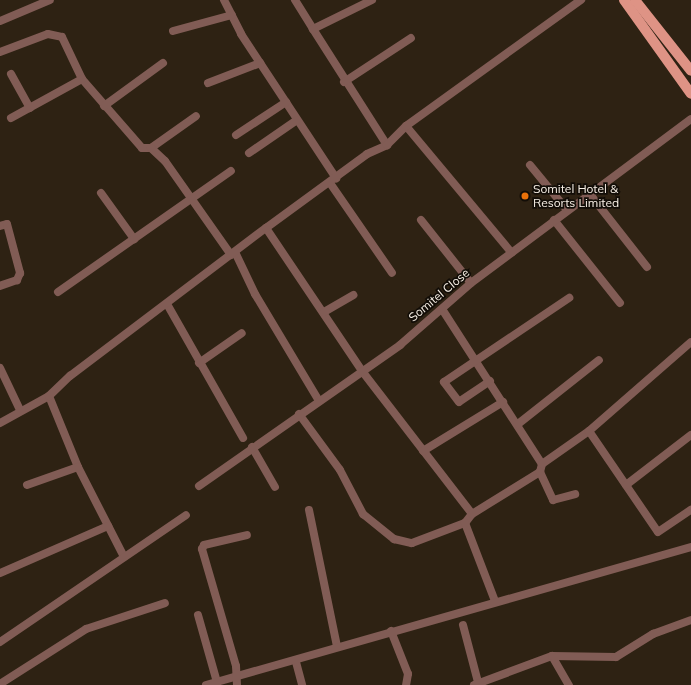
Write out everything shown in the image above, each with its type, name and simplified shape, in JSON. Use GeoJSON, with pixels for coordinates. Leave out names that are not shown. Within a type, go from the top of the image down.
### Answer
{"type":"FeatureCollection","features":[{"type":"Feature","properties":{"kind":"main road"},"geometry":{"type":"LineString","coordinates":[[624,0],[691,94]]}},
{"type":"Feature","properties":{"kind":"main road"},"geometry":{"type":"LineString","coordinates":[[635,0],[691,71]]}},
{"type":"Feature","properties":{"kind":"street"},"geometry":{"type":"LineString","coordinates":[[0,21],[50,0]]}},
{"type":"Feature","properties":{"kind":"street"},"geometry":{"type":"LineString","coordinates":[[224,0],[260,63],[286,102],[392,273]]}},
{"type":"Feature","properties":{"kind":"street"},"geometry":{"type":"LineString","coordinates":[[295,0],[344,82],[387,145]]}},
{"type":"Feature","properties":{"kind":"street"},"geometry":{"type":"LineString","coordinates":[[313,29],[372,0]]}},
{"type":"Feature","properties":{"kind":"street"},"geometry":{"type":"LineString","coordinates":[[0,423],[20,410],[49,396],[70,376],[168,304],[266,228],[367,154],[387,145],[406,126],[581,0]]}},
{"type":"Feature","properties":{"kind":"street"},"geometry":{"type":"LineString","coordinates":[[173,31],[232,15]]}},
{"type":"Feature","properties":{"kind":"street"},"geometry":{"type":"LineString","coordinates":[[0,52],[25,41],[55,35],[62,37],[82,80],[132,140],[142,148],[152,148],[196,116]]}},
{"type":"Feature","properties":{"kind":"street"},"geometry":{"type":"LineString","coordinates":[[344,82],[411,38]]}},
{"type":"Feature","properties":{"kind":"street"},"geometry":{"type":"LineString","coordinates":[[104,106],[163,63]]}},
{"type":"Feature","properties":{"kind":"street"},"geometry":{"type":"LineString","coordinates":[[208,83],[260,63]]}},
{"type":"Feature","properties":{"kind":"street"},"geometry":{"type":"LineString","coordinates":[[11,74],[30,108]]}},
{"type":"Feature","properties":{"kind":"street"},"geometry":{"type":"LineString","coordinates":[[11,118],[82,80]]}},
{"type":"Feature","properties":{"kind":"street"},"geometry":{"type":"LineString","coordinates":[[236,135],[286,102]]}},
{"type":"Feature","properties":{"kind":"street","name":"Somitel Close"},"geometry":{"type":"LineString","coordinates":[[199,486],[252,447],[362,371],[588,193],[691,118]]}},
{"type":"Feature","properties":{"kind":"street"},"geometry":{"type":"LineString","coordinates":[[249,153],[297,120]]}},
{"type":"Feature","properties":{"kind":"street"},"geometry":{"type":"LineString","coordinates":[[406,126],[512,253]]}},
{"type":"Feature","properties":{"kind":"street"},"geometry":{"type":"LineString","coordinates":[[152,148],[233,253],[255,294],[319,401]]}},
{"type":"Feature","properties":{"kind":"street"},"geometry":{"type":"LineString","coordinates":[[530,165],[567,210]]}},
{"type":"Feature","properties":{"kind":"street"},"geometry":{"type":"LineString","coordinates":[[58,292],[232,171]]}},
{"type":"Feature","properties":{"kind":"street"},"geometry":{"type":"LineString","coordinates":[[101,193],[134,239]]}},
{"type":"Feature","properties":{"kind":"street"},"geometry":{"type":"LineString","coordinates":[[588,193],[646,267]]}},
{"type":"Feature","properties":{"kind":"street"},"geometry":{"type":"LineString","coordinates":[[421,220],[472,283]]}},
{"type":"Feature","properties":{"kind":"street"},"geometry":{"type":"LineString","coordinates":[[554,220],[620,302]]}},
{"type":"Feature","properties":{"kind":"street"},"geometry":{"type":"LineString","coordinates":[[0,226],[7,224],[20,274],[17,280],[0,286]]}},
{"type":"Feature","properties":{"kind":"street"},"geometry":{"type":"LineString","coordinates":[[266,228],[324,312],[362,371],[472,514]]}},
{"type":"Feature","properties":{"kind":"street"},"geometry":{"type":"LineString","coordinates":[[324,312],[354,295]]}},
{"type":"Feature","properties":{"kind":"street"},"geometry":{"type":"LineString","coordinates":[[490,381],[459,402],[444,382],[477,363],[569,298]]}},
{"type":"Feature","properties":{"kind":"street"},"geometry":{"type":"LineString","coordinates":[[168,304],[199,363],[243,438]]}},
{"type":"Feature","properties":{"kind":"street"},"geometry":{"type":"LineString","coordinates":[[442,309],[518,424],[541,468],[553,500],[575,494]]}},
{"type":"Feature","properties":{"kind":"street"},"geometry":{"type":"LineString","coordinates":[[199,363],[242,333]]}},
{"type":"Feature","properties":{"kind":"street"},"geometry":{"type":"LineString","coordinates":[[299,414],[373,525],[394,539],[412,543],[465,523],[472,514],[541,468],[589,431],[691,342]]}},
{"type":"Feature","properties":{"kind":"street"},"geometry":{"type":"LineString","coordinates":[[518,424],[599,360]]}},
{"type":"Feature","properties":{"kind":"street"},"geometry":{"type":"LineString","coordinates":[[0,368],[20,410]]}},
{"type":"Feature","properties":{"kind":"street"},"geometry":{"type":"LineString","coordinates":[[49,396],[78,467],[124,557]]}},
{"type":"Feature","properties":{"kind":"street"},"geometry":{"type":"LineString","coordinates":[[423,450],[503,402]]}},
{"type":"Feature","properties":{"kind":"street"},"geometry":{"type":"LineString","coordinates":[[589,431],[658,532],[691,510]]}},
{"type":"Feature","properties":{"kind":"street"},"geometry":{"type":"LineString","coordinates":[[626,485],[691,435]]}},
{"type":"Feature","properties":{"kind":"street"},"geometry":{"type":"LineString","coordinates":[[252,447],[275,487]]}},
{"type":"Feature","properties":{"kind":"street"},"geometry":{"type":"LineString","coordinates":[[27,485],[78,467]]}},
{"type":"Feature","properties":{"kind":"street"},"geometry":{"type":"LineString","coordinates":[[309,510],[338,646]]}},
{"type":"Feature","properties":{"kind":"street"},"geometry":{"type":"LineString","coordinates":[[0,642],[186,515]]}},
{"type":"Feature","properties":{"kind":"street"},"geometry":{"type":"LineString","coordinates":[[465,523],[495,601]]}},
{"type":"Feature","properties":{"kind":"street"},"geometry":{"type":"LineString","coordinates":[[0,573],[108,526]]}},
{"type":"Feature","properties":{"kind":"street"},"geometry":{"type":"LineString","coordinates":[[237,685],[237,675],[202,549],[204,546],[247,536]]}},
{"type":"Feature","properties":{"kind":"street"},"geometry":{"type":"LineString","coordinates":[[206,685],[237,675],[296,662],[338,646],[691,547]]}},
{"type":"Feature","properties":{"kind":"street"},"geometry":{"type":"LineString","coordinates":[[0,684],[86,629],[165,603]]}},
{"type":"Feature","properties":{"kind":"street"},"geometry":{"type":"LineString","coordinates":[[198,615],[217,682]]}},
{"type":"Feature","properties":{"kind":"street"},"geometry":{"type":"LineString","coordinates":[[463,625],[476,683],[494,683],[552,656],[616,657],[653,634],[691,620]]}},
{"type":"Feature","properties":{"kind":"street"},"geometry":{"type":"LineString","coordinates":[[392,632],[408,674],[406,685]]}},
{"type":"Feature","properties":{"kind":"street"},"geometry":{"type":"LineString","coordinates":[[552,656],[569,685]]}},
{"type":"Feature","properties":{"kind":"street"},"geometry":{"type":"LineString","coordinates":[[296,662],[302,685]]}},
{"type":"Feature","properties":{"kind":"place","name":"Somitel Hotel & Resorts Limited"},"geometry":{"type":"Point","coordinates":[525,196]}}]}
